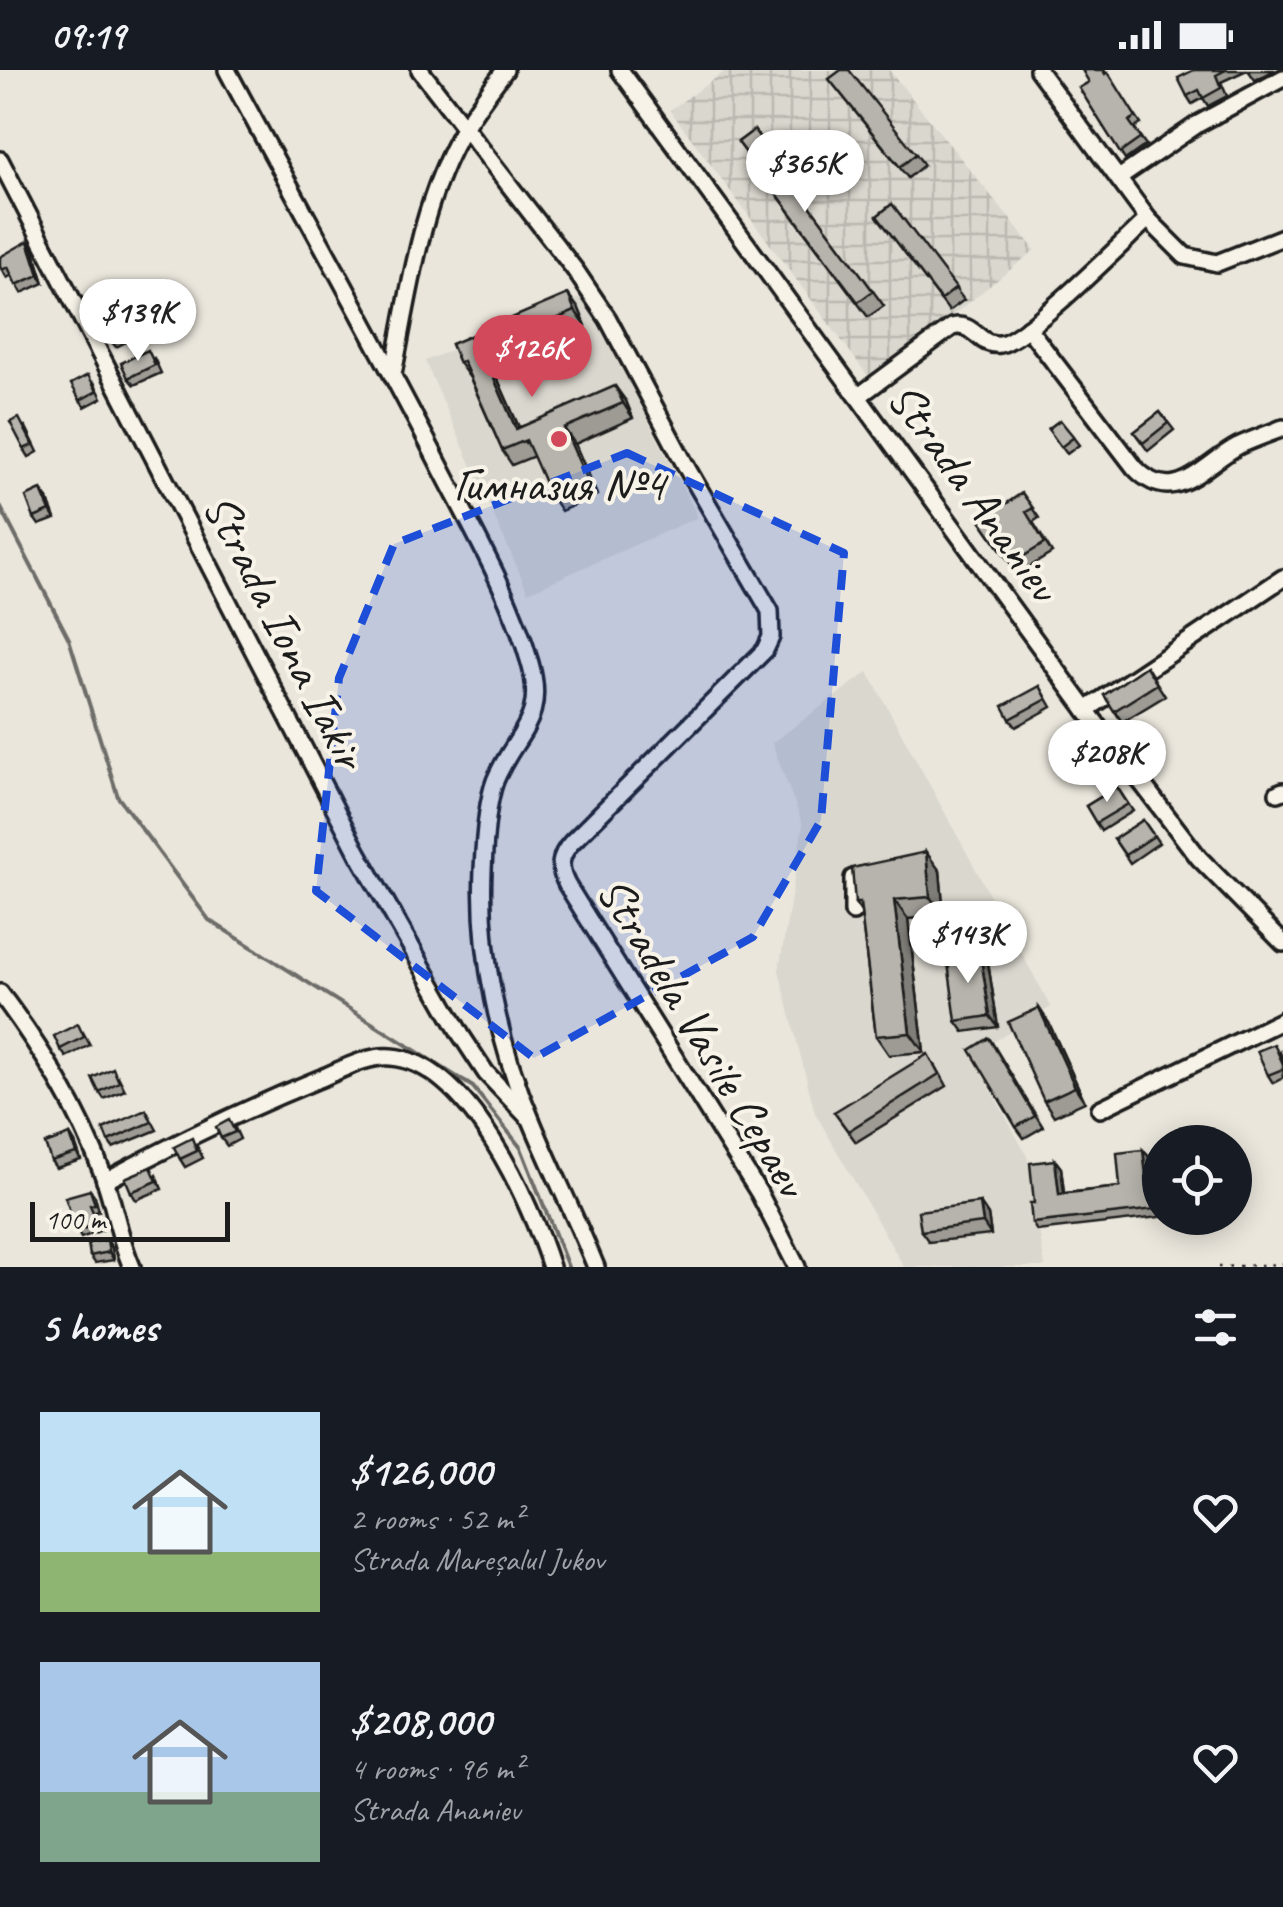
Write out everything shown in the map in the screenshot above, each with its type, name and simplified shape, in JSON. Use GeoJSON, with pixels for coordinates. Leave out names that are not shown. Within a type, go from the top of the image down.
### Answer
{"type":"FeatureCollection","features":[{"type":"Feature","properties":{"kind":"street"},"geometry":{"type":"LineString","coordinates":[[226,70],[393,374],[476,537],[514,621],[533,678],[536,692],[529,726],[494,783],[482,875],[488,957],[496,1004],[530,1118],[596,1267]]}},
{"type":"Feature","properties":{"kind":"street"},"geometry":{"type":"LineString","coordinates":[[420,70],[464,127]]}},
{"type":"Feature","properties":{"kind":"street"},"geometry":{"type":"LineString","coordinates":[[393,374],[419,242],[434,194],[464,127],[505,70]]}},
{"type":"Feature","properties":{"kind":"street","name":"Strada Ananiev"},"geometry":{"type":"LineString","coordinates":[[620,70],[1086,710],[1199,858],[1283,943]]}},
{"type":"Feature","properties":{"kind":"street"},"geometry":{"type":"LineString","coordinates":[[1038,70],[1148,219],[1185,256],[1198,262],[1217,263],[1283,237]]}},
{"type":"Feature","properties":{"kind":"street"},"geometry":{"type":"LineString","coordinates":[[1119,178],[1198,124],[1283,78]]}},
{"type":"Feature","properties":{"kind":"street","name":"Stradela Vasile Cepaev"},"geometry":{"type":"LineString","coordinates":[[464,127],[608,319],[688,470],[770,611],[773,625],[765,650],[572,842],[560,862],[568,885],[759,1193],[797,1267]]}},
{"type":"Feature","properties":{"kind":"street","name":"Strada Iona Iakir"},"geometry":{"type":"LineString","coordinates":[[0,160],[295,734],[392,913],[486,1074],[530,1118]]}},
{"type":"Feature","properties":{"kind":"street"},"geometry":{"type":"LineString","coordinates":[[859,396],[952,327],[972,328],[994,345],[1005,344],[1028,328],[1148,219]]}},
{"type":"Feature","properties":{"kind":"street"},"geometry":{"type":"LineString","coordinates":[[1028,328],[1134,468],[1154,484],[1176,485],[1186,481],[1236,447],[1283,428]]}},
{"type":"Feature","properties":{"kind":"street"},"geometry":{"type":"LineString","coordinates":[[1086,710],[1283,578]]}},
{"type":"Feature","properties":{"kind":"street"},"geometry":{"type":"LineString","coordinates":[[853,912],[853,878],[890,870]]}},
{"type":"Feature","properties":{"kind":"street"},"geometry":{"type":"LineString","coordinates":[[0,993],[58,1076],[82,1120],[106,1181],[132,1267]]}},
{"type":"Feature","properties":{"kind":"street"},"geometry":{"type":"LineString","coordinates":[[1100,1110],[1283,1020]]}},
{"type":"Feature","properties":{"kind":"street"},"geometry":{"type":"LineString","coordinates":[[106,1181],[240,1110],[356,1064],[379,1058],[407,1061],[445,1083],[478,1120],[530,1206],[551,1267]]}},
{"type":"Feature","properties":{"kind":"path"},"geometry":{"type":"LineString","coordinates":[[1218,1267],[1283,1264]]}},
{"type":"Feature","properties":{"kind":"highlighted area"},"geometry":{"type":"Polygon","coordinates":[[[627,453],[844,553],[821,820],[753,937],[534,1058],[316,891],[339,678],[394,544],[627,453]]]}},
{"type":"Feature","properties":{"kind":"shaded area"},"geometry":{"type":"Polygon","coordinates":[[[727,70],[889,70],[1035,250],[871,380],[670,110],[727,70]]]}},
{"type":"Feature","properties":{"kind":"shaded area","name":"Гимназия №4"},"geometry":{"type":"Polygon","coordinates":[[[584,296],[698,517],[528,592],[425,361],[584,296]]]}},
{"type":"Feature","properties":{"kind":"shaded area"},"geometry":{"type":"Polygon","coordinates":[[[868,672],[1051,1007],[972,1055],[1027,1156],[1045,1267],[904,1267],[815,1113],[779,970],[803,825],[772,743],[868,672]]]}},
{"type":"Feature","properties":{"kind":"building"},"geometry":{"type":"Polygon","coordinates":[[[841,70],[849,70],[916,154],[900,167],[829,79],[841,70]]]}},
{"type":"Feature","properties":{"kind":"building"},"geometry":{"type":"Polygon","coordinates":[[[1082,70],[1108,72],[1136,117],[1129,121],[1141,138],[1120,153],[1079,88],[1089,82],[1082,70]]]}},
{"type":"Feature","properties":{"kind":"building"},"geometry":{"type":"Polygon","coordinates":[[[1194,70],[1226,70],[1216,75],[1221,88],[1203,98],[1199,90],[1187,96],[1178,78],[1194,70]]]}},
{"type":"Feature","properties":{"kind":"building"},"geometry":{"type":"Polygon","coordinates":[[[754,130],[873,291],[858,302],[738,142],[754,130]]]}},
{"type":"Feature","properties":{"kind":"building"},"geometry":{"type":"Polygon","coordinates":[[[892,204],[956,288],[941,300],[877,216],[892,204]]]}},
{"type":"Feature","properties":{"kind":"building"},"geometry":{"type":"Polygon","coordinates":[[[28,241],[39,275],[16,285],[8,267],[0,267],[0,257],[28,241]]]}},
{"type":"Feature","properties":{"kind":"building"},"geometry":{"type":"Polygon","coordinates":[[[568,294],[575,311],[482,351],[516,429],[615,386],[623,403],[564,428],[587,480],[551,496],[526,440],[502,450],[463,361],[459,363],[451,344],[568,294]]]}},
{"type":"Feature","properties":{"kind":"building"},"geometry":{"type":"Polygon","coordinates":[[[126,314],[133,328],[110,340],[103,326],[126,314]]]}},
{"type":"Feature","properties":{"kind":"building"},"geometry":{"type":"Polygon","coordinates":[[[148,350],[155,365],[128,378],[121,363],[148,350]]]}},
{"type":"Feature","properties":{"kind":"building"},"geometry":{"type":"Polygon","coordinates":[[[88,375],[97,391],[80,400],[71,384],[88,375]]]}},
{"type":"Feature","properties":{"kind":"building"},"geometry":{"type":"Polygon","coordinates":[[[1160,412],[1168,423],[1143,443],[1134,432],[1160,412]]]}},
{"type":"Feature","properties":{"kind":"building"},"geometry":{"type":"Polygon","coordinates":[[[19,418],[33,445],[24,449],[10,422],[19,418]]]}},
{"type":"Feature","properties":{"kind":"building"},"geometry":{"type":"Polygon","coordinates":[[[1060,420],[1074,437],[1061,447],[1048,429],[1060,420]]]}},
{"type":"Feature","properties":{"kind":"building"},"geometry":{"type":"Polygon","coordinates":[[[41,490],[50,511],[34,518],[26,497],[41,490]]]}},
{"type":"Feature","properties":{"kind":"building"},"geometry":{"type":"Polygon","coordinates":[[[1022,493],[1033,508],[1026,512],[1045,543],[1011,564],[981,521],[1022,493]]]}},
{"type":"Feature","properties":{"kind":"building"},"geometry":{"type":"Polygon","coordinates":[[[1146,666],[1157,684],[1114,711],[1104,695],[1146,666]]]}},
{"type":"Feature","properties":{"kind":"building"},"geometry":{"type":"Polygon","coordinates":[[[1040,686],[1047,699],[1010,719],[1003,706],[1040,686]]]}},
{"type":"Feature","properties":{"kind":"building"},"geometry":{"type":"Polygon","coordinates":[[[1117,787],[1128,804],[1096,823],[1086,806],[1117,787]]]}},
{"type":"Feature","properties":{"kind":"building"},"geometry":{"type":"Polygon","coordinates":[[[1143,820],[1154,836],[1125,855],[1114,839],[1143,820]]]}},
{"type":"Feature","properties":{"kind":"building"},"geometry":{"type":"Polygon","coordinates":[[[926,852],[930,897],[894,900],[910,1033],[876,1036],[852,868],[926,852]]]}},
{"type":"Feature","properties":{"kind":"building"},"geometry":{"type":"Polygon","coordinates":[[[980,952],[990,1016],[956,1021],[947,956],[980,952]]]}},
{"type":"Feature","properties":{"kind":"building"},"geometry":{"type":"Polygon","coordinates":[[[1039,1008],[1075,1087],[1044,1101],[1008,1022],[1039,1008]]]}},
{"type":"Feature","properties":{"kind":"building"},"geometry":{"type":"Polygon","coordinates":[[[78,1024],[84,1037],[60,1049],[54,1036],[78,1024]]]}},
{"type":"Feature","properties":{"kind":"building"},"geometry":{"type":"Polygon","coordinates":[[[989,1038],[1035,1116],[1016,1127],[970,1050],[989,1038]]]}},
{"type":"Feature","properties":{"kind":"building"},"geometry":{"type":"Polygon","coordinates":[[[1274,1044],[1283,1069],[1268,1075],[1257,1051],[1274,1044]]]}},
{"type":"Feature","properties":{"kind":"building"},"geometry":{"type":"Polygon","coordinates":[[[928,1054],[939,1074],[848,1131],[834,1112],[928,1054]]]}},
{"type":"Feature","properties":{"kind":"building"},"geometry":{"type":"Polygon","coordinates":[[[113,1068],[119,1082],[99,1092],[92,1078],[113,1068]]]}},
{"type":"Feature","properties":{"kind":"building"},"geometry":{"type":"Polygon","coordinates":[[[146,1110],[152,1122],[108,1141],[103,1129],[146,1110]]]}},
{"type":"Feature","properties":{"kind":"building"},"geometry":{"type":"Polygon","coordinates":[[[229,1120],[235,1132],[221,1138],[216,1127],[229,1120]]]}},
{"type":"Feature","properties":{"kind":"building"},"geometry":{"type":"Polygon","coordinates":[[[70,1135],[76,1153],[51,1161],[45,1144],[70,1135]]]}},
{"type":"Feature","properties":{"kind":"building"},"geometry":{"type":"Polygon","coordinates":[[[192,1138],[197,1151],[180,1159],[174,1147],[192,1138]]]}},
{"type":"Feature","properties":{"kind":"building"},"geometry":{"type":"Polygon","coordinates":[[[1142,1150],[1142,1211],[1032,1223],[1030,1163],[1055,1160],[1059,1194],[1120,1187],[1117,1153],[1142,1150]]]}},
{"type":"Feature","properties":{"kind":"building"},"geometry":{"type":"Polygon","coordinates":[[[151,1167],[157,1181],[131,1192],[125,1178],[151,1167]]]}},
{"type":"Feature","properties":{"kind":"building"},"geometry":{"type":"Polygon","coordinates":[[[90,1190],[95,1204],[90,1205],[98,1224],[77,1231],[65,1197],[90,1190]]]}},
{"type":"Feature","properties":{"kind":"building"},"geometry":{"type":"Polygon","coordinates":[[[980,1203],[983,1223],[921,1231],[918,1211],[980,1203]]]}},
{"type":"Feature","properties":{"kind":"building"},"geometry":{"type":"Polygon","coordinates":[[[107,1240],[109,1252],[90,1256],[88,1243],[107,1240]]]}},
{"type":"Feature","properties":{"kind":"waterway"},"geometry":{"type":"LineString","coordinates":[[0,506],[69,639],[118,797],[209,920],[473,1087],[521,1148],[568,1267]]}},
{"type":"Feature","properties":{"kind":"place","name":"Гимназия №4"},"geometry":{"type":"Point","coordinates":[559,439]}}]}
